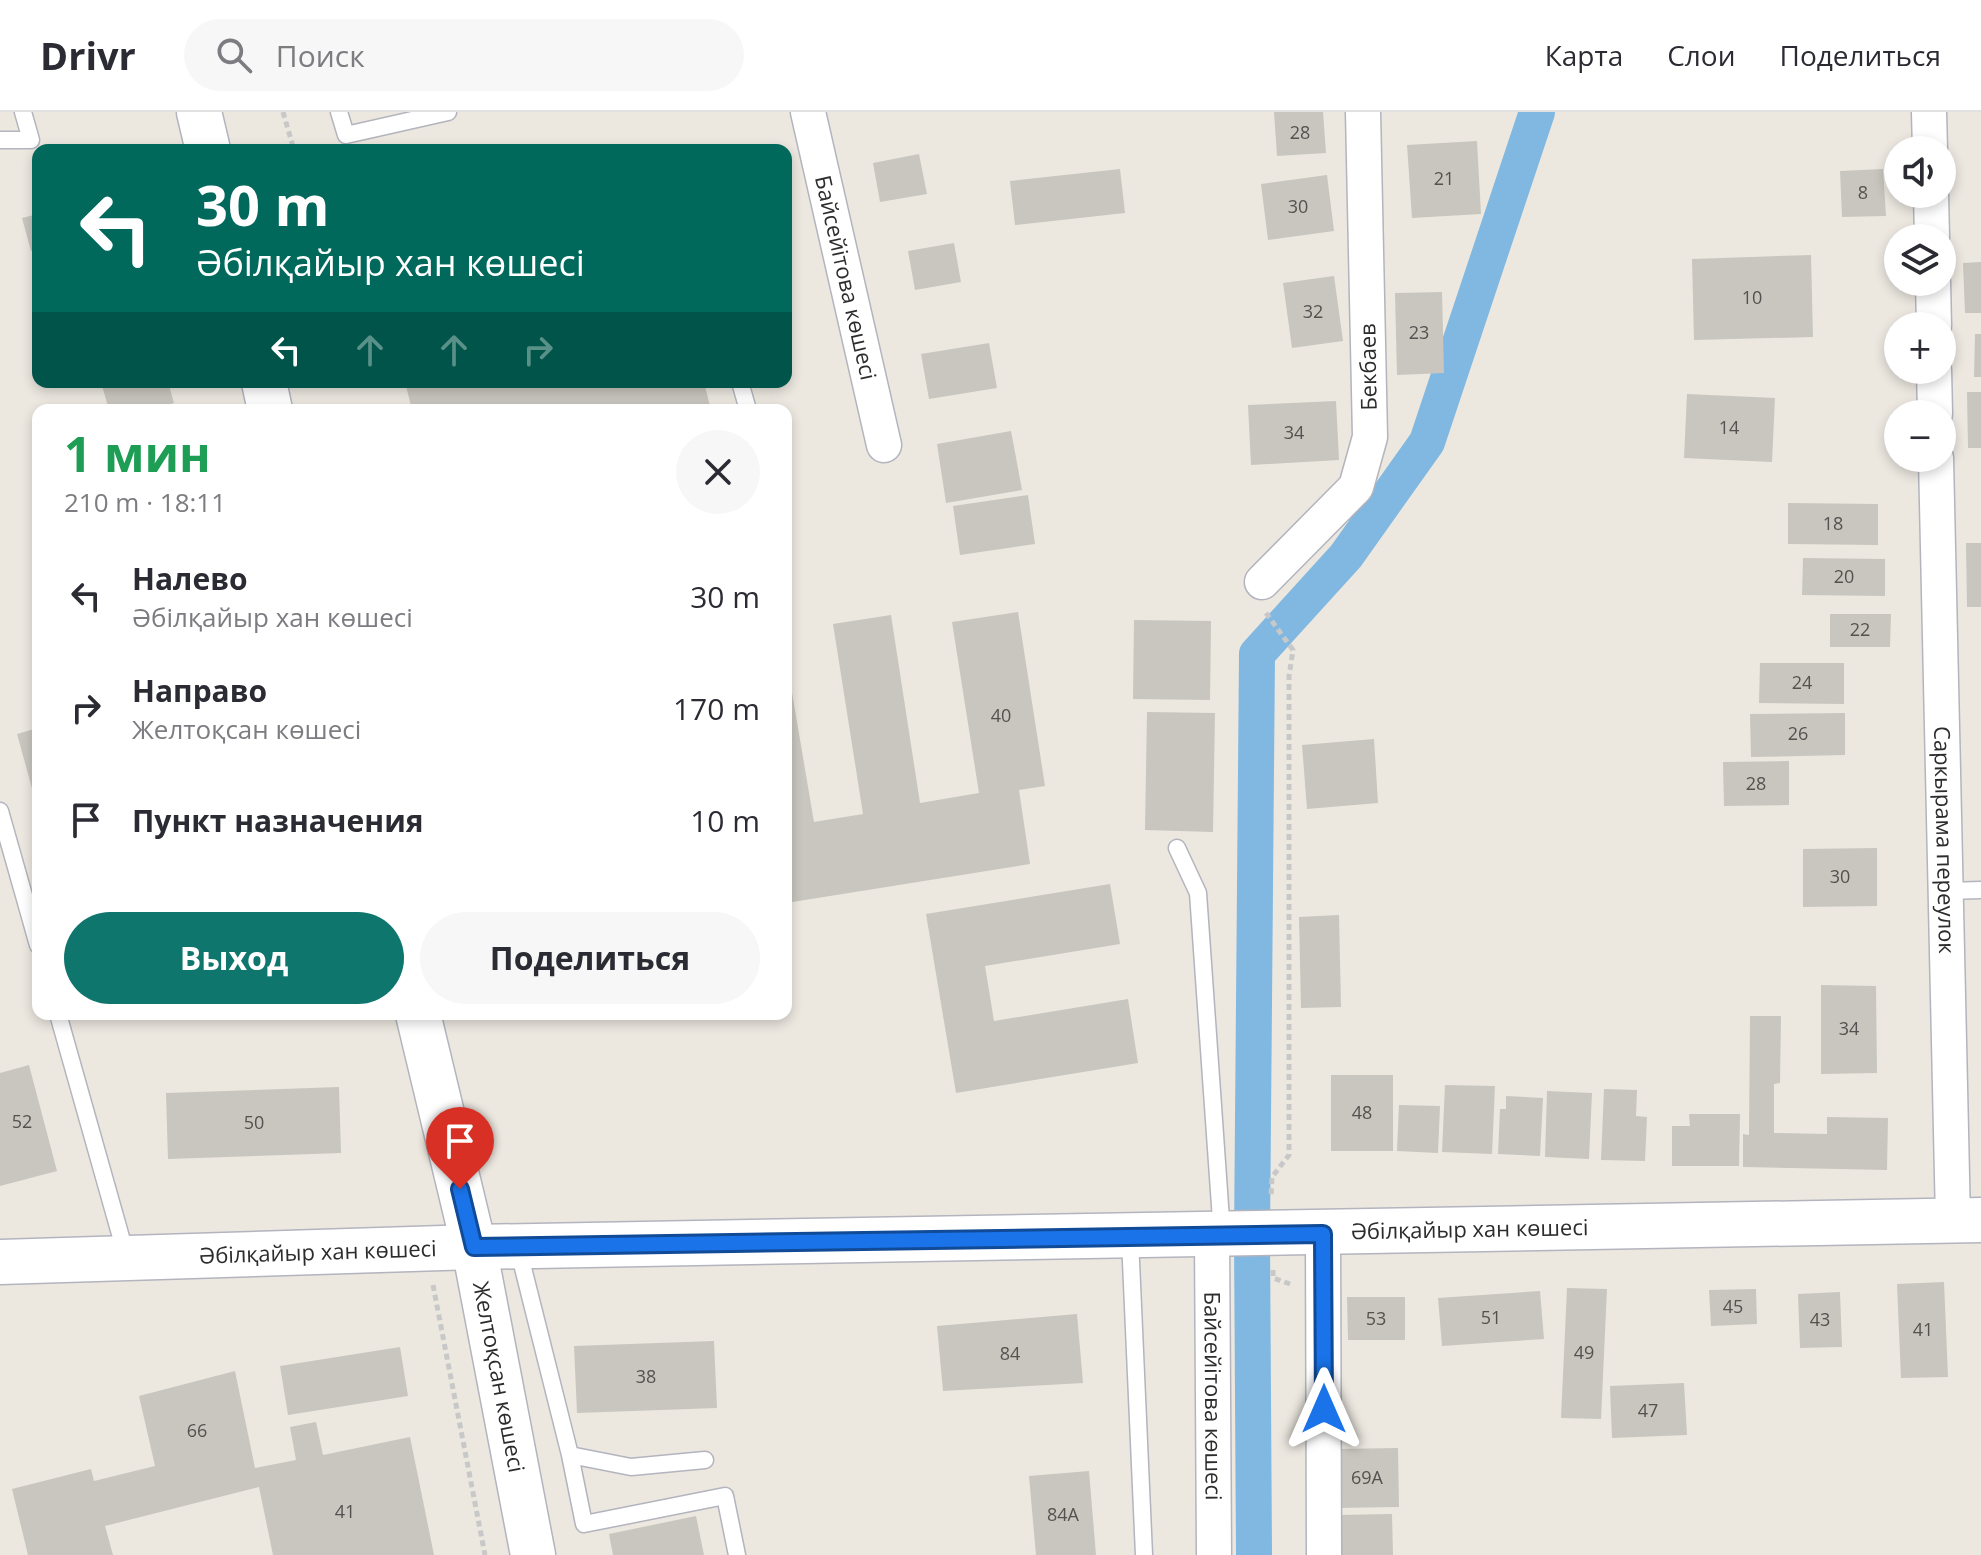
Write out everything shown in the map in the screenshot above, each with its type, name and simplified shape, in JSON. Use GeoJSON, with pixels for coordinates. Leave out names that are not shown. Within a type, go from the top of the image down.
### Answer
{"type":"FeatureCollection","features":[{"type":"Feature","properties":{"kind":"street"},"geometry":{"type":"LineString","coordinates":[[199,112],[207,144]]}},
{"type":"Feature","properties":{"kind":"street","name":"Байсейітова көшесі"},"geometry":{"type":"LineString","coordinates":[[808,112],[884,445]]}},
{"type":"Feature","properties":{"kind":"street","name":"Бекбаев"},"geometry":{"type":"LineString","coordinates":[[1262,594],[1356,487],[1370,437],[1363,112]]}},
{"type":"Feature","properties":{"kind":"street"},"geometry":{"type":"LineString","coordinates":[[1929,112],[1930,136]]}},
{"type":"Feature","properties":{"kind":"street","name":"Саркырама переулок"},"geometry":{"type":"LineString","coordinates":[[1936,472],[1946,891],[1967,1221]]}},
{"type":"Feature","properties":{"kind":"street","name":"Желтоқсан көшесі"},"geometry":{"type":"LineString","coordinates":[[419,1020],[474,1247],[533,1555]]}},
{"type":"Feature","properties":{"kind":"street","name":"Әбілқайыр хан көшесі"},"geometry":{"type":"LineString","coordinates":[[0,1262],[474,1247],[1271,1236],[1967,1221]]}},
{"type":"Feature","properties":{"kind":"street"},"geometry":{"type":"LineString","coordinates":[[1323,1234],[1324,1555]]}},
{"type":"Feature","properties":{"kind":"street","name":"Байсейітова көшесі"},"geometry":{"type":"LineString","coordinates":[[1214,1555],[1217,1236]]}},
{"type":"Feature","properties":{"kind":"lane"},"geometry":{"type":"LineString","coordinates":[[0,140],[31,140],[23,112]]}},
{"type":"Feature","properties":{"kind":"lane"},"geometry":{"type":"LineString","coordinates":[[339,112],[346,135],[448,112]]}},
{"type":"Feature","properties":{"kind":"lane"},"geometry":{"type":"LineString","coordinates":[[0,811],[32,924]]}},
{"type":"Feature","properties":{"kind":"lane"},"geometry":{"type":"LineString","coordinates":[[1177,848],[1198,893],[1217,1236]]}},
{"type":"Feature","properties":{"kind":"lane"},"geometry":{"type":"LineString","coordinates":[[1946,891],[1981,890]]}},
{"type":"Feature","properties":{"kind":"lane"},"geometry":{"type":"LineString","coordinates":[[60,1020],[127,1258]]}},
{"type":"Feature","properties":{"kind":"lane"},"geometry":{"type":"LineString","coordinates":[[1130,1237],[1144,1555]]}},
{"type":"Feature","properties":{"kind":"lane"},"geometry":{"type":"LineString","coordinates":[[518,1247],[584,1524],[725,1496],[737,1555]]}},
{"type":"Feature","properties":{"kind":"lane"},"geometry":{"type":"LineString","coordinates":[[570,1455],[631,1467],[705,1460]]}},
{"type":"Feature","properties":{"kind":"path"},"geometry":{"type":"LineString","coordinates":[[283,112],[292,144]]}},
{"type":"Feature","properties":{"kind":"path"},"geometry":{"type":"LineString","coordinates":[[1262,594],[1293,650],[1289,676],[1289,1155],[1272,1177],[1271,1236]]}},
{"type":"Feature","properties":{"kind":"path"},"geometry":{"type":"LineString","coordinates":[[426,1249],[485,1555]]}},
{"type":"Feature","properties":{"kind":"building"},"geometry":{"type":"Polygon","coordinates":[[[1274,112],[1323,112],[1326,153],[1277,156],[1274,112]]]}},
{"type":"Feature","properties":{"kind":"building"},"geometry":{"type":"Polygon","coordinates":[[[1477,141],[1481,214],[1412,218],[1407,145],[1477,141]]]}},
{"type":"Feature","properties":{"kind":"building"},"geometry":{"type":"Polygon","coordinates":[[[919,154],[927,194],[880,202],[873,163],[919,154]]]}},
{"type":"Feature","properties":{"kind":"building"},"geometry":{"type":"Polygon","coordinates":[[[1120,169],[1125,213],[1015,225],[1010,181],[1120,169]]]}},
{"type":"Feature","properties":{"kind":"building"},"geometry":{"type":"Polygon","coordinates":[[[1883,169],[1886,216],[1842,217],[1840,171],[1883,169]]]}},
{"type":"Feature","properties":{"kind":"building"},"geometry":{"type":"Polygon","coordinates":[[[1327,175],[1334,231],[1268,240],[1261,184],[1327,175]]]}},
{"type":"Feature","properties":{"kind":"building"},"geometry":{"type":"Polygon","coordinates":[[[32,216],[32,251],[31,251],[22,218],[32,216]]]}},
{"type":"Feature","properties":{"kind":"building"},"geometry":{"type":"Polygon","coordinates":[[[954,243],[961,282],[915,290],[908,251],[954,243]]]}},
{"type":"Feature","properties":{"kind":"building"},"geometry":{"type":"Polygon","coordinates":[[[1811,255],[1813,337],[1694,340],[1692,259],[1811,255]]]}},
{"type":"Feature","properties":{"kind":"building"},"geometry":{"type":"Polygon","coordinates":[[[1981,262],[1981,313],[1965,313],[1963,263],[1981,262]]]}},
{"type":"Feature","properties":{"kind":"building"},"geometry":{"type":"Polygon","coordinates":[[[1334,276],[1343,341],[1292,348],[1283,283],[1334,276]]]}},
{"type":"Feature","properties":{"kind":"building"},"geometry":{"type":"Polygon","coordinates":[[[1442,292],[1444,373],[1397,375],[1395,293],[1442,292]]]}},
{"type":"Feature","properties":{"kind":"building"},"geometry":{"type":"Polygon","coordinates":[[[1975,334],[1981,334],[1981,377],[1974,377],[1975,334]]]}},
{"type":"Feature","properties":{"kind":"building"},"geometry":{"type":"Polygon","coordinates":[[[989,343],[997,388],[929,399],[921,354],[989,343]]]}},
{"type":"Feature","properties":{"kind":"building"},"geometry":{"type":"Polygon","coordinates":[[[103,388],[170,388],[174,403],[170,404],[107,404],[103,388]]]}},
{"type":"Feature","properties":{"kind":"building"},"geometry":{"type":"Polygon","coordinates":[[[406,388],[706,388],[710,404],[410,404],[406,388]]]}},
{"type":"Feature","properties":{"kind":"building"},"geometry":{"type":"Polygon","coordinates":[[[1967,392],[1981,392],[1981,448],[1968,448],[1967,392]]]}},
{"type":"Feature","properties":{"kind":"building"},"geometry":{"type":"Polygon","coordinates":[[[1687,394],[1775,398],[1772,462],[1684,458],[1687,394]]]}},
{"type":"Feature","properties":{"kind":"building"},"geometry":{"type":"Polygon","coordinates":[[[1336,401],[1339,460],[1251,465],[1248,405],[1336,401]]]}},
{"type":"Feature","properties":{"kind":"building"},"geometry":{"type":"Polygon","coordinates":[[[1011,431],[1022,490],[946,503],[937,444],[1011,431]]]}},
{"type":"Feature","properties":{"kind":"building"},"geometry":{"type":"Polygon","coordinates":[[[1028,495],[1035,544],[960,555],[953,506],[1028,495]]]}},
{"type":"Feature","properties":{"kind":"building"},"geometry":{"type":"Polygon","coordinates":[[[1788,503],[1878,504],[1878,545],[1788,544],[1788,503]]]}},
{"type":"Feature","properties":{"kind":"building"},"geometry":{"type":"Polygon","coordinates":[[[1966,543],[1981,543],[1981,607],[1967,607],[1966,543]]]}},
{"type":"Feature","properties":{"kind":"building"},"geometry":{"type":"Polygon","coordinates":[[[1803,558],[1885,559],[1885,596],[1802,595],[1803,558]]]}},
{"type":"Feature","properties":{"kind":"building"},"geometry":{"type":"Polygon","coordinates":[[[1018,612],[1045,786],[1019,790],[1030,864],[792,902],[792,692],[814,822],[863,814],[833,624],[891,615],[920,803],[979,793],[952,622],[1018,612]]]}},
{"type":"Feature","properties":{"kind":"building"},"geometry":{"type":"Polygon","coordinates":[[[1830,614],[1891,614],[1890,647],[1830,647],[1830,614]]]}},
{"type":"Feature","properties":{"kind":"building"},"geometry":{"type":"Polygon","coordinates":[[[1134,620],[1211,621],[1210,700],[1133,699],[1134,620]]]}},
{"type":"Feature","properties":{"kind":"building"},"geometry":{"type":"Polygon","coordinates":[[[1760,663],[1844,663],[1844,704],[1759,703],[1760,663]]]}},
{"type":"Feature","properties":{"kind":"building"},"geometry":{"type":"Polygon","coordinates":[[[1147,712],[1215,713],[1213,832],[1145,830],[1147,712]]]}},
{"type":"Feature","properties":{"kind":"building"},"geometry":{"type":"Polygon","coordinates":[[[1845,713],[1845,755],[1751,757],[1750,714],[1845,713]]]}},
{"type":"Feature","properties":{"kind":"building"},"geometry":{"type":"Polygon","coordinates":[[[32,730],[32,788],[17,734],[32,730]]]}},
{"type":"Feature","properties":{"kind":"building"},"geometry":{"type":"Polygon","coordinates":[[[1374,739],[1378,803],[1307,809],[1302,745],[1374,739]]]}},
{"type":"Feature","properties":{"kind":"building"},"geometry":{"type":"Polygon","coordinates":[[[1789,761],[1789,805],[1724,806],[1723,762],[1789,761]]]}},
{"type":"Feature","properties":{"kind":"building"},"geometry":{"type":"Polygon","coordinates":[[[1877,848],[1877,906],[1803,907],[1803,849],[1877,848]]]}},
{"type":"Feature","properties":{"kind":"building"},"geometry":{"type":"Polygon","coordinates":[[[1110,884],[1120,944],[985,966],[994,1021],[1128,999],[1138,1063],[956,1093],[926,914],[1110,884]]]}},
{"type":"Feature","properties":{"kind":"building"},"geometry":{"type":"Polygon","coordinates":[[[1339,915],[1341,1007],[1301,1008],[1299,917],[1339,915]]]}},
{"type":"Feature","properties":{"kind":"building"},"geometry":{"type":"Polygon","coordinates":[[[1821,985],[1876,986],[1877,1073],[1821,1074],[1821,985]]]}},
{"type":"Feature","properties":{"kind":"building"},"geometry":{"type":"Polygon","coordinates":[[[1750,1016],[1781,1016],[1780,1083],[1774,1084],[1774,1133],[1827,1134],[1827,1117],[1888,1118],[1887,1170],[1743,1167],[1743,1134],[1749,1135],[1750,1016]]]}},
{"type":"Feature","properties":{"kind":"building"},"geometry":{"type":"Polygon","coordinates":[[[29,1065],[57,1171],[0,1186],[0,1073],[29,1065]]]}},
{"type":"Feature","properties":{"kind":"building"},"geometry":{"type":"Polygon","coordinates":[[[1331,1075],[1393,1075],[1393,1151],[1331,1151],[1331,1075]]]}},
{"type":"Feature","properties":{"kind":"building"},"geometry":{"type":"Polygon","coordinates":[[[1445,1085],[1495,1086],[1492,1154],[1442,1152],[1445,1085]]]}},
{"type":"Feature","properties":{"kind":"building"},"geometry":{"type":"Polygon","coordinates":[[[339,1087],[341,1153],[168,1159],[166,1093],[339,1087]]]}},
{"type":"Feature","properties":{"kind":"building"},"geometry":{"type":"Polygon","coordinates":[[[1604,1089],[1637,1090],[1636,1116],[1647,1117],[1645,1161],[1601,1160],[1604,1089]]]}},
{"type":"Feature","properties":{"kind":"building"},"geometry":{"type":"Polygon","coordinates":[[[1547,1091],[1592,1093],[1589,1159],[1545,1157],[1547,1091]]]}},
{"type":"Feature","properties":{"kind":"building"},"geometry":{"type":"Polygon","coordinates":[[[1506,1096],[1543,1098],[1540,1156],[1498,1154],[1500,1109],[1506,1109],[1506,1096]]]}},
{"type":"Feature","properties":{"kind":"building"},"geometry":{"type":"Polygon","coordinates":[[[1399,1105],[1440,1106],[1438,1153],[1397,1151],[1399,1105]]]}},
{"type":"Feature","properties":{"kind":"building"},"geometry":{"type":"Polygon","coordinates":[[[1689,1114],[1740,1114],[1739,1166],[1672,1166],[1672,1126],[1690,1126],[1689,1114]]]}},
{"type":"Feature","properties":{"kind":"building"},"geometry":{"type":"Polygon","coordinates":[[[1944,1282],[1948,1377],[1901,1378],[1897,1284],[1944,1282]]]}},
{"type":"Feature","properties":{"kind":"building"},"geometry":{"type":"Polygon","coordinates":[[[1567,1288],[1607,1289],[1601,1419],[1561,1418],[1567,1288]]]}},
{"type":"Feature","properties":{"kind":"building"},"geometry":{"type":"Polygon","coordinates":[[[1756,1289],[1757,1324],[1711,1326],[1709,1290],[1756,1289]]]}},
{"type":"Feature","properties":{"kind":"building"},"geometry":{"type":"Polygon","coordinates":[[[1540,1291],[1544,1339],[1442,1346],[1438,1298],[1540,1291]]]}},
{"type":"Feature","properties":{"kind":"building"},"geometry":{"type":"Polygon","coordinates":[[[1840,1292],[1842,1347],[1800,1348],[1798,1294],[1840,1292]]]}},
{"type":"Feature","properties":{"kind":"building"},"geometry":{"type":"Polygon","coordinates":[[[1347,1297],[1405,1297],[1405,1340],[1348,1340],[1347,1297]]]}},
{"type":"Feature","properties":{"kind":"building"},"geometry":{"type":"Polygon","coordinates":[[[1077,1314],[1083,1383],[943,1391],[937,1326],[1077,1314]]]}},
{"type":"Feature","properties":{"kind":"building"},"geometry":{"type":"Polygon","coordinates":[[[714,1341],[717,1408],[577,1413],[574,1346],[714,1341]]]}},
{"type":"Feature","properties":{"kind":"building"},"geometry":{"type":"Polygon","coordinates":[[[400,1347],[408,1396],[288,1415],[280,1366],[400,1347]]]}},
{"type":"Feature","properties":{"kind":"building"},"geometry":{"type":"Polygon","coordinates":[[[235,1371],[255,1468],[296,1460],[290,1427],[316,1422],[323,1455],[410,1437],[434,1555],[273,1555],[259,1487],[105,1526],[113,1555],[28,1555],[12,1489],[91,1469],[94,1481],[155,1466],[139,1396],[235,1371]]]}},
{"type":"Feature","properties":{"kind":"building"},"geometry":{"type":"Polygon","coordinates":[[[1684,1383],[1687,1435],[1612,1438],[1610,1386],[1684,1383]]]}},
{"type":"Feature","properties":{"kind":"building"},"geometry":{"type":"Polygon","coordinates":[[[1398,1448],[1399,1507],[1336,1508],[1335,1449],[1398,1448]]]}},
{"type":"Feature","properties":{"kind":"building"},"geometry":{"type":"Polygon","coordinates":[[[1089,1471],[1096,1555],[1036,1555],[1029,1476],[1089,1471]]]}},
{"type":"Feature","properties":{"kind":"building"},"geometry":{"type":"Polygon","coordinates":[[[1392,1514],[1393,1555],[1339,1555],[1338,1515],[1392,1514]]]}},
{"type":"Feature","properties":{"kind":"building"},"geometry":{"type":"Polygon","coordinates":[[[696,1516],[704,1555],[613,1555],[609,1534],[696,1516]]]}},
{"type":"Feature","properties":{"kind":"waterway"},"geometry":{"type":"LineString","coordinates":[[1254,1555],[1252,1236],[1257,654],[1346,556],[1427,442],[1537,112]]}},
{"type":"Feature","properties":{"kind":"route"},"geometry":{"type":"LineString","coordinates":[[460,1189],[474,1247],[1323,1234],[1324,1409]]}}]}
